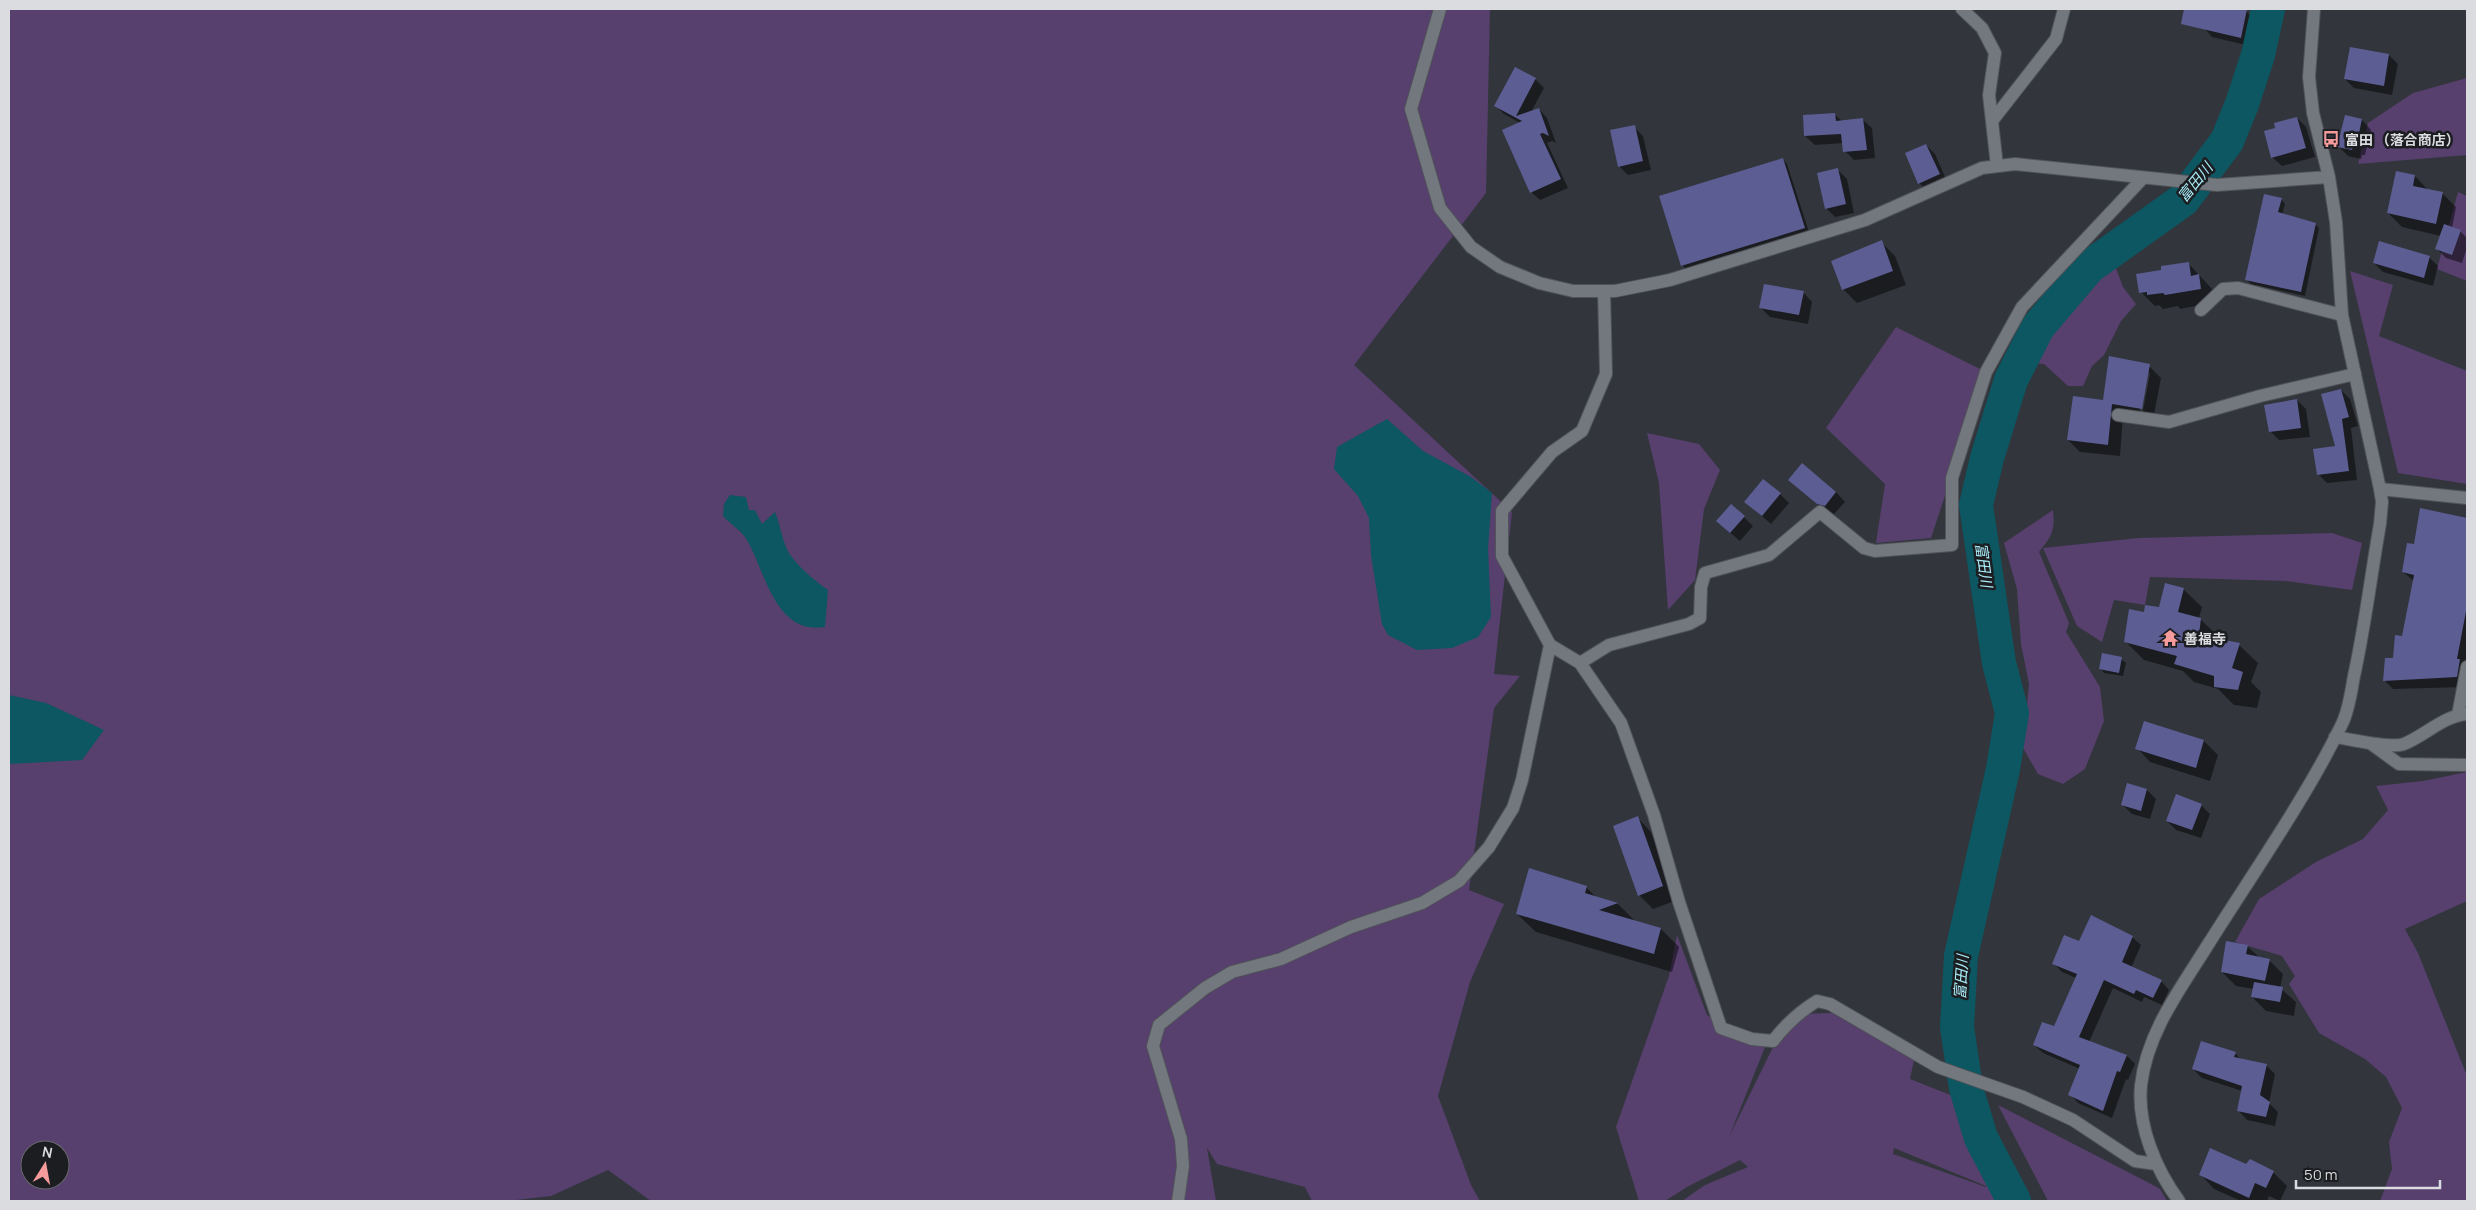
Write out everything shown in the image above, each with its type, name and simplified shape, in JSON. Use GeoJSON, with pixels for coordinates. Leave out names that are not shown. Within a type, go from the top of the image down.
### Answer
{"type":"FeatureCollection","features":[{"type":"Feature","properties":{"kind":"street"},"geometry":{"type":"LineString","coordinates":[[1440,9],[1411,109],[1440,208],[1471,247],[1500,267],[1539,283],[1573,291],[1604,291],[1670,280],[1865,220],[1982,168],[2014,164],[2217,185],[2328,177]]}},
{"type":"Feature","properties":{"kind":"street"},"geometry":{"type":"LineString","coordinates":[[1962,9],[1982,28],[1995,53],[1989,95],[1997,166]]}},
{"type":"Feature","properties":{"kind":"street"},"geometry":{"type":"LineString","coordinates":[[1992,122],[2056,39],[2064,9]]}},
{"type":"Feature","properties":{"kind":"street"},"geometry":{"type":"LineString","coordinates":[[2179,1201],[2156,1164],[2143,1116],[2141,1087],[2146,1058],[2154,1034],[2318,769],[2343,722],[2360,651],[2380,524],[2382,502],[2380,488],[2342,315],[2336,222],[2313,113],[2309,77],[2314,9]]}},
{"type":"Feature","properties":{"kind":"street"},"geometry":{"type":"LineString","coordinates":[[1580,663],[1610,645],[1689,624],[1700,618],[1701,586],[1705,573],[1768,555],[1820,512],[1864,548],[1875,551],[1952,545],[1952,478],[1986,372],[2022,308],[2143,178]]}},
{"type":"Feature","properties":{"kind":"street"},"geometry":{"type":"LineString","coordinates":[[2201,310],[2222,289],[2238,288],[2342,315]]}},
{"type":"Feature","properties":{"kind":"street"},"geometry":{"type":"LineString","coordinates":[[1604,291],[1606,374],[1582,431],[1552,452],[1502,511],[1502,556],[1550,645],[1580,663],[1621,722],[1654,815],[1672,882],[1678,894],[1721,1028],[1752,1038],[1773,1041],[1787,1022],[1817,1001],[1830,1004],[1938,1067],[1993,1086],[2073,1120],[2135,1161],[2156,1164]]}},
{"type":"Feature","properties":{"kind":"street"},"geometry":{"type":"LineString","coordinates":[[2118,415],[2170,422],[2260,396],[2355,374]]}},
{"type":"Feature","properties":{"kind":"street"},"geometry":{"type":"LineString","coordinates":[[2380,488],[2467,498]]}},
{"type":"Feature","properties":{"kind":"street"},"geometry":{"type":"LineString","coordinates":[[1178,1201],[1183,1166],[1181,1139],[1154,1046],[1159,1025],[1205,988],[1232,972],[1281,959],[1351,927],[1422,903],[1459,881],[1489,847],[1513,808],[1522,780],[1550,645]]}},
{"type":"Feature","properties":{"kind":"street"},"geometry":{"type":"LineString","coordinates":[[2335,737],[2370,743],[2403,745],[2462,715],[2467,666]]}},
{"type":"Feature","properties":{"kind":"street"},"geometry":{"type":"LineString","coordinates":[[2370,743],[2399,764],[2467,765]]}},
{"type":"Feature","properties":{"kind":"shaded area"},"geometry":{"type":"Polygon","coordinates":[[[9,9],[1490,9],[1486,193],[1354,365],[1512,512],[1494,674],[1520,676],[1494,708],[1469,890],[1504,904],[1470,982],[1438,1096],[1471,1185],[1480,1201],[1312,1201],[1305,1187],[1217,1164],[1207,1148],[1216,1201],[651,1201],[608,1170],[551,1196],[507,1201],[9,1201],[9,9]]]}},
{"type":"Feature","properties":{"kind":"shaded area"},"geometry":{"type":"Polygon","coordinates":[[[2467,78],[2467,155],[2358,164],[2368,123],[2413,93],[2467,78]]]}},
{"type":"Feature","properties":{"kind":"shaded area"},"geometry":{"type":"Polygon","coordinates":[[[2458,192],[2467,196],[2467,281],[2437,269],[2458,192]]]}},
{"type":"Feature","properties":{"kind":"shaded area"},"geometry":{"type":"Polygon","coordinates":[[[2114,263],[2123,287],[2136,304],[2121,321],[2104,355],[2092,366],[2083,386],[2068,386],[2044,364],[2032,363],[2051,325],[2099,266],[2114,263]]]}},
{"type":"Feature","properties":{"kind":"shaded area"},"geometry":{"type":"Polygon","coordinates":[[[2350,271],[2393,285],[2379,336],[2467,371],[2467,484],[2398,473],[2350,271]]]}},
{"type":"Feature","properties":{"kind":"shaded area"},"geometry":{"type":"Polygon","coordinates":[[[1896,327],[1986,372],[1931,538],[1876,543],[1885,484],[1826,428],[1896,327]]]}},
{"type":"Feature","properties":{"kind":"shaded area"},"geometry":{"type":"Polygon","coordinates":[[[1647,433],[1699,444],[1720,470],[1704,509],[1695,580],[1668,610],[1659,483],[1647,433]]]}},
{"type":"Feature","properties":{"kind":"shaded area"},"geometry":{"type":"Polygon","coordinates":[[[2053,510],[2052,533],[2039,552],[2069,623],[2066,632],[2100,687],[2104,721],[2085,769],[2063,784],[2038,774],[2023,748],[2029,684],[2021,644],[2017,589],[2004,543],[2053,510]]]}},
{"type":"Feature","properties":{"kind":"shaded area"},"geometry":{"type":"Polygon","coordinates":[[[2332,533],[2362,543],[2352,590],[2286,581],[2150,577],[2145,605],[2114,600],[2102,642],[2077,626],[2043,548],[2139,538],[2332,533]]]}},
{"type":"Feature","properties":{"kind":"shaded area"},"geometry":{"type":"Polygon","coordinates":[[[2467,772],[2467,901],[2405,929],[2418,953],[2467,1076],[2467,1201],[2380,1201],[2392,1169],[2389,1142],[2402,1108],[2386,1077],[2365,1059],[2319,1033],[2289,984],[2295,976],[2282,956],[2235,942],[2259,899],[2316,862],[2363,839],[2388,810],[2376,786],[2423,781],[2467,772]]]}},
{"type":"Feature","properties":{"kind":"shaded area"},"geometry":{"type":"Polygon","coordinates":[[[1677,935],[1707,1015],[1743,1037],[1767,1042],[1729,1137],[1773,1047],[1797,1014],[1832,1013],[1914,1060],[1910,1079],[1953,1096],[1997,1191],[2007,1201],[1682,1201],[1705,1185],[1748,1167],[1740,1160],[1687,1187],[1665,1201],[1639,1201],[1616,1127],[1669,976],[1677,935]],[[1894,1148],[1893,1154],[1986,1186],[1894,1148]]]}},
{"type":"Feature","properties":{"kind":"shaded area"},"geometry":{"type":"Polygon","coordinates":[[[1998,1105],[2153,1185],[2160,1189],[2167,1201],[2048,1201],[1998,1105]]]}},
{"type":"Feature","properties":{"kind":"water"},"geometry":{"type":"Polygon","coordinates":[[[1387,419],[1423,451],[1471,477],[1492,493],[1488,549],[1491,617],[1478,637],[1452,648],[1417,650],[1388,635],[1382,624],[1371,555],[1369,518],[1358,496],[1334,469],[1337,447],[1387,419]]]}},
{"type":"Feature","properties":{"kind":"water"},"geometry":{"type":"Polygon","coordinates":[[[730,495],[746,497],[749,510],[755,510],[762,524],[775,512],[784,543],[793,558],[828,590],[825,627],[808,627],[794,621],[783,612],[774,599],[747,540],[723,516],[724,504],[730,495]]]}},
{"type":"Feature","properties":{"kind":"water"},"geometry":{"type":"Polygon","coordinates":[[[9,695],[46,703],[104,730],[82,760],[9,764],[9,695]]]}},
{"type":"Feature","properties":{"kind":"building"},"geometry":{"type":"Polygon","coordinates":[[[2184,9],[2247,9],[2241,38],[2181,24],[2184,9]]]}},
{"type":"Feature","properties":{"kind":"building"},"geometry":{"type":"Polygon","coordinates":[[[2350,47],[2389,54],[2384,86],[2344,79],[2350,47]]]}},
{"type":"Feature","properties":{"kind":"building"},"geometry":{"type":"Polygon","coordinates":[[[1515,67],[1536,78],[1516,116],[1539,108],[1549,136],[1543,133],[1540,134],[1561,179],[1530,193],[1502,130],[1522,121],[1494,106],[1515,67]]]}},
{"type":"Feature","properties":{"kind":"building"},"geometry":{"type":"Polygon","coordinates":[[[1835,113],[1836,121],[1863,118],[1867,150],[1843,152],[1841,134],[1804,136],[1803,115],[1835,113]]]}},
{"type":"Feature","properties":{"kind":"building"},"geometry":{"type":"Polygon","coordinates":[[[2345,115],[2362,119],[2356,147],[2353,146],[2352,150],[2337,147],[2345,115]]]}},
{"type":"Feature","properties":{"kind":"building"},"geometry":{"type":"Polygon","coordinates":[[[2297,117],[2306,148],[2271,158],[2264,131],[2275,128],[2274,123],[2297,117]]]}},
{"type":"Feature","properties":{"kind":"building"},"geometry":{"type":"Polygon","coordinates":[[[1635,125],[1643,161],[1618,167],[1610,130],[1635,125]]]}},
{"type":"Feature","properties":{"kind":"building"},"geometry":{"type":"Polygon","coordinates":[[[1926,144],[1940,174],[1918,184],[1905,153],[1926,144]]]}},
{"type":"Feature","properties":{"kind":"building"},"geometry":{"type":"Polygon","coordinates":[[[1783,158],[1805,228],[1681,266],[1659,196],[1783,158]]]}},
{"type":"Feature","properties":{"kind":"building"},"geometry":{"type":"Polygon","coordinates":[[[1838,168],[1846,204],[1825,209],[1817,173],[1838,168]]]}},
{"type":"Feature","properties":{"kind":"building"},"geometry":{"type":"Polygon","coordinates":[[[2396,171],[2415,175],[2413,186],[2443,192],[2436,224],[2387,213],[2396,171]]]}},
{"type":"Feature","properties":{"kind":"building"},"geometry":{"type":"Polygon","coordinates":[[[2264,194],[2282,198],[2278,212],[2316,223],[2301,292],[2245,280],[2264,194]]]}},
{"type":"Feature","properties":{"kind":"building"},"geometry":{"type":"Polygon","coordinates":[[[2444,224],[2461,230],[2452,255],[2435,249],[2444,224]]]}},
{"type":"Feature","properties":{"kind":"building"},"geometry":{"type":"Polygon","coordinates":[[[1882,240],[1893,271],[1842,290],[1831,261],[1882,240]]]}},
{"type":"Feature","properties":{"kind":"building"},"geometry":{"type":"Polygon","coordinates":[[[2379,241],[2430,256],[2424,278],[2373,263],[2379,241]]]}},
{"type":"Feature","properties":{"kind":"building"},"geometry":{"type":"Polygon","coordinates":[[[2189,262],[2191,276],[2199,274],[2201,289],[2165,295],[2163,293],[2147,295],[2147,292],[2139,293],[2136,274],[2161,270],[2161,266],[2189,262]]]}},
{"type":"Feature","properties":{"kind":"building"},"geometry":{"type":"Polygon","coordinates":[[[1764,284],[1804,291],[1799,315],[1759,308],[1764,284]]]}},
{"type":"Feature","properties":{"kind":"building"},"geometry":{"type":"Polygon","coordinates":[[[2109,356],[2150,364],[2142,409],[2112,404],[2108,445],[2067,440],[2073,396],[2103,400],[2109,356]]]}},
{"type":"Feature","properties":{"kind":"building"},"geometry":{"type":"Polygon","coordinates":[[[2341,389],[2349,417],[2342,419],[2349,471],[2317,475],[2313,449],[2335,446],[2321,394],[2341,389]]]}},
{"type":"Feature","properties":{"kind":"building"},"geometry":{"type":"Polygon","coordinates":[[[2297,399],[2301,428],[2269,432],[2264,405],[2297,399]]]}},
{"type":"Feature","properties":{"kind":"building"},"geometry":{"type":"Polygon","coordinates":[[[1802,463],[1836,492],[1825,506],[1817,504],[1788,480],[1802,463]]]}},
{"type":"Feature","properties":{"kind":"building"},"geometry":{"type":"Polygon","coordinates":[[[1763,479],[1781,493],[1762,516],[1744,502],[1763,479]]]}},
{"type":"Feature","properties":{"kind":"building"},"geometry":{"type":"Polygon","coordinates":[[[1731,504],[1745,516],[1730,533],[1716,521],[1731,504]]]}},
{"type":"Feature","properties":{"kind":"building"},"geometry":{"type":"Polygon","coordinates":[[[2420,508],[2467,518],[2467,606],[2457,659],[2460,659],[2457,677],[2383,681],[2385,658],[2393,658],[2395,635],[2402,636],[2414,575],[2402,572],[2407,543],[2414,544],[2420,508]]]}},
{"type":"Feature","properties":{"kind":"building","name":"善福寺"},"geometry":{"type":"Polygon","coordinates":[[[2165,583],[2184,588],[2178,612],[2201,618],[2199,635],[2240,643],[2232,668],[2243,672],[2238,690],[2214,687],[2214,676],[2174,664],[2177,656],[2124,642],[2129,609],[2144,612],[2145,605],[2159,607],[2165,583]]]}},
{"type":"Feature","properties":{"kind":"building"},"geometry":{"type":"Polygon","coordinates":[[[2102,653],[2122,657],[2119,673],[2099,669],[2102,653]]]}},
{"type":"Feature","properties":{"kind":"building"},"geometry":{"type":"Polygon","coordinates":[[[2144,721],[2204,740],[2196,768],[2135,749],[2144,721]]]}},
{"type":"Feature","properties":{"kind":"building"},"geometry":{"type":"Polygon","coordinates":[[[2127,783],[2147,789],[2141,811],[2121,805],[2127,783]]]}},
{"type":"Feature","properties":{"kind":"building"},"geometry":{"type":"Polygon","coordinates":[[[2176,794],[2202,804],[2192,830],[2166,821],[2176,794]]]}},
{"type":"Feature","properties":{"kind":"building"},"geometry":{"type":"Polygon","coordinates":[[[1638,816],[1663,886],[1638,896],[1613,826],[1638,816]]]}},
{"type":"Feature","properties":{"kind":"building"},"geometry":{"type":"Polygon","coordinates":[[[1529,868],[1587,886],[1585,893],[1618,903],[1599,910],[1661,928],[1654,954],[1516,914],[1529,868]]]}},
{"type":"Feature","properties":{"kind":"building"},"geometry":{"type":"Polygon","coordinates":[[[2091,915],[2133,936],[2122,962],[2162,980],[2153,998],[2136,990],[2134,994],[2104,980],[2079,1037],[2127,1055],[2120,1072],[2117,1071],[2103,1111],[2068,1095],[2080,1065],[2033,1045],[2042,1022],[2054,1026],[2077,974],[2052,964],[2064,935],[2079,941],[2091,915]]]}},
{"type":"Feature","properties":{"kind":"building"},"geometry":{"type":"Polygon","coordinates":[[[2226,941],[2248,945],[2246,954],[2270,959],[2265,981],[2221,972],[2226,941]]]}},
{"type":"Feature","properties":{"kind":"building"},"geometry":{"type":"Polygon","coordinates":[[[2254,982],[2283,987],[2280,1002],[2251,997],[2254,982]]]}},
{"type":"Feature","properties":{"kind":"building"},"geometry":{"type":"Polygon","coordinates":[[[2201,1041],[2236,1052],[2234,1057],[2267,1064],[2260,1095],[2270,1102],[2266,1117],[2237,1111],[2242,1086],[2192,1069],[2201,1041]]]}},
{"type":"Feature","properties":{"kind":"building"},"geometry":{"type":"Polygon","coordinates":[[[2210,1148],[2246,1164],[2250,1159],[2274,1171],[2266,1188],[2255,1183],[2249,1198],[2199,1175],[2210,1148]]]}},
{"type":"Feature","properties":{"kind":"waterway","name":"富田川"},"geometry":{"type":"LineString","coordinates":[[2014,1201],[1981,1138],[1966,1088],[1957,1027],[1961,956],[2003,769],[2012,713],[1999,663],[1976,505],[1987,458],[2011,380],[2038,327],[2089,267],[2183,200],[2227,141],[2242,104],[2258,55],[2268,9]]}},
{"type":"Feature","properties":{"kind":"place","name":"富田 （落合商店）"},"geometry":{"type":"Point","coordinates":[2331,139]}},
{"type":"Feature","properties":{"kind":"place","name":"善福寺"},"geometry":{"type":"Point","coordinates":[2170,638]}}]}
